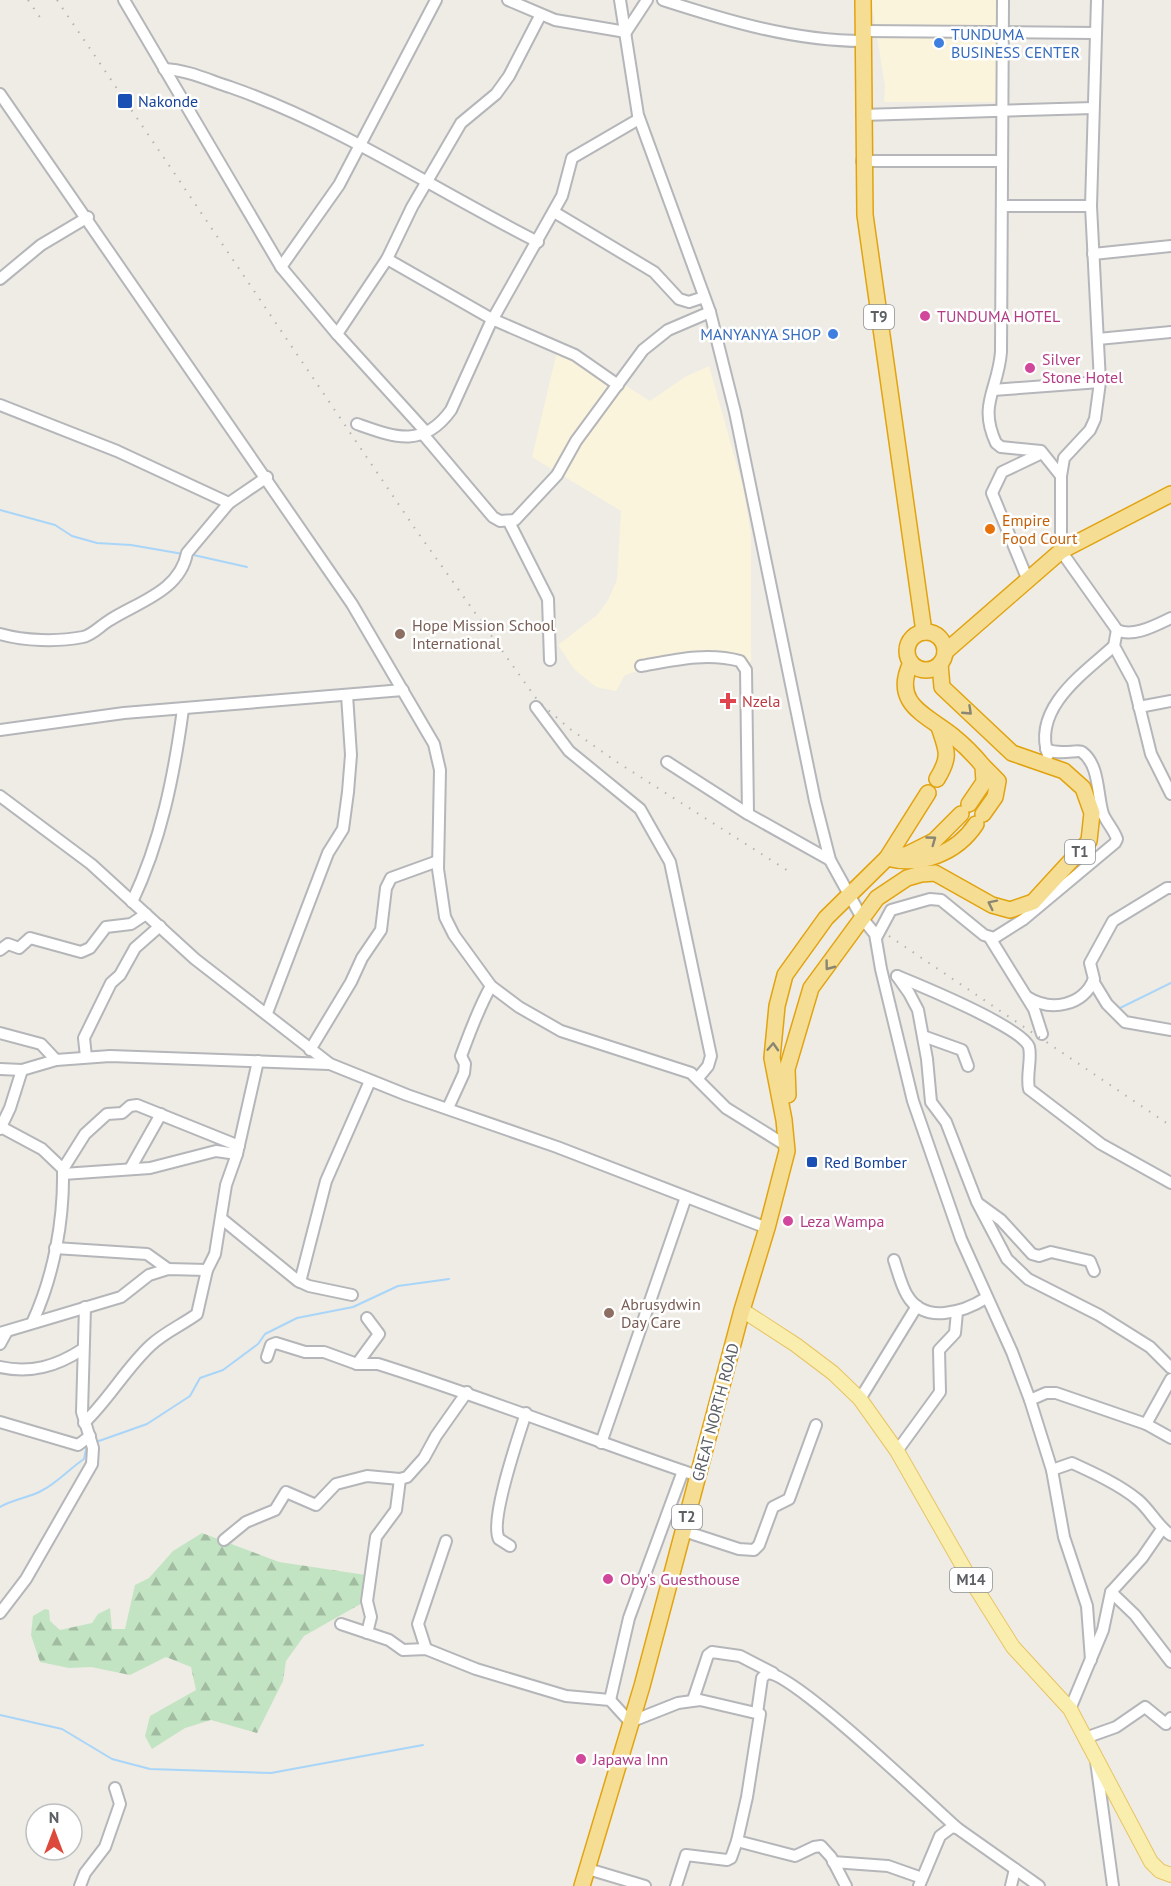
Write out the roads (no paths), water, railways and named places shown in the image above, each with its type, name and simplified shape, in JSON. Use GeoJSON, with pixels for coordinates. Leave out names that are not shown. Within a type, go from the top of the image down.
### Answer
{"type":"FeatureCollection","features":[{"type":"Feature","properties":{"kind":"highway","name":"T9"},"geometry":{"type":"LineString","coordinates":[[863,0],[862,161],[865,215],[924,632]]}},
{"type":"Feature","properties":{"kind":"highway"},"geometry":{"type":"LineString","coordinates":[[924,632],[915,635],[909,642],[906,655],[918,669],[927,670],[1027,578],[1061,551],[1171,494]]}},
{"type":"Feature","properties":{"kind":"highway","name":"T1"},"geometry":{"type":"LineString","coordinates":[[862,918],[877,898],[907,878],[921,874],[944,876],[1001,909],[1019,908],[1033,902],[1089,841],[1092,813],[1083,788],[1064,771],[1012,753],[942,687],[940,639],[933,633],[924,632]]}},
{"type":"Feature","properties":{"kind":"highway"},"geometry":{"type":"LineString","coordinates":[[887,858],[901,862],[936,856],[967,837],[998,789],[998,781],[952,735],[917,711],[906,696],[904,682],[911,663]]}},
{"type":"Feature","properties":{"kind":"highway"},"geometry":{"type":"LineString","coordinates":[[938,779],[947,762],[948,753],[939,727]]}},
{"type":"Feature","properties":{"kind":"highway"},"geometry":{"type":"LineString","coordinates":[[887,858],[908,854],[934,841],[965,809],[984,782],[983,766]]}},
{"type":"Feature","properties":{"kind":"highway"},"geometry":{"type":"LineString","coordinates":[[787,1146],[772,1058],[777,1006],[785,975],[812,934],[887,858],[928,793]]}},
{"type":"Feature","properties":{"kind":"highway","name":"GREAT NORTH ROAD"},"geometry":{"type":"LineString","coordinates":[[582,1886],[684,1531],[742,1310],[767,1228],[787,1146],[794,1136],[795,1124],[786,1085],[787,1069],[811,988],[862,918]]}},
{"type":"Feature","properties":{"kind":"main road","name":"M14"},"geometry":{"type":"LineString","coordinates":[[742,1310],[796,1345],[833,1373],[860,1399],[897,1451],[1013,1647],[1070,1709],[1146,1855],[1160,1871],[1171,1875]]}},
{"type":"Feature","properties":{"kind":"street"},"geometry":{"type":"LineString","coordinates":[[124,0],[281,267],[424,432],[494,517],[509,522],[548,599],[550,660]]}},
{"type":"Feature","properties":{"kind":"street"},"geometry":{"type":"LineString","coordinates":[[281,267],[323,211],[379,112],[436,0]]}},
{"type":"Feature","properties":{"kind":"street"},"geometry":{"type":"LineString","coordinates":[[508,0],[540,16],[578,25],[626,32]]}},
{"type":"Feature","properties":{"kind":"street"},"geometry":{"type":"LineString","coordinates":[[620,0],[626,32],[630,78],[639,119],[710,312],[735,412],[815,801],[830,860],[862,918],[876,938],[880,969],[913,1101],[961,1239],[1012,1352],[1030,1400],[1052,1470],[1064,1537],[1087,1606],[1091,1660]]}},
{"type":"Feature","properties":{"kind":"street"},"geometry":{"type":"LineString","coordinates":[[626,32],[647,0]]}},
{"type":"Feature","properties":{"kind":"street"},"geometry":{"type":"LineString","coordinates":[[663,0],[741,24],[799,37],[1004,32],[1095,33]]}},
{"type":"Feature","properties":{"kind":"street"},"geometry":{"type":"LineString","coordinates":[[1003,0],[1001,352],[987,411],[996,443],[1001,447],[1030,448],[1042,453],[1061,476]]}},
{"type":"Feature","properties":{"kind":"street"},"geometry":{"type":"LineString","coordinates":[[1097,0],[1091,206],[1100,382],[1094,422],[1084,439],[1065,456],[1061,476],[1061,551],[1117,630],[1128,633],[1150,628],[1171,618]]}},
{"type":"Feature","properties":{"kind":"street"},"geometry":{"type":"LineString","coordinates":[[337,334],[387,259],[412,207],[461,123],[496,94],[509,76],[540,16]]}},
{"type":"Feature","properties":{"kind":"street"},"geometry":{"type":"LineString","coordinates":[[164,69],[184,71],[271,100],[538,242]]}},
{"type":"Feature","properties":{"kind":"street"},"geometry":{"type":"LineString","coordinates":[[0,94],[88,217],[173,346],[267,477],[352,604],[403,690],[438,754],[441,787],[438,861],[445,917],[454,935],[491,986],[519,1007],[561,1031],[684,1069],[698,1078],[712,1096],[726,1108],[787,1146]]}},
{"type":"Feature","properties":{"kind":"street"},"geometry":{"type":"LineString","coordinates":[[862,115],[1093,108]]}},
{"type":"Feature","properties":{"kind":"street"},"geometry":{"type":"LineString","coordinates":[[357,424],[403,438],[424,432],[443,420],[450,410],[492,319],[554,212],[564,190],[572,158],[639,119]]}},
{"type":"Feature","properties":{"kind":"street"},"geometry":{"type":"LineString","coordinates":[[862,161],[1002,160]]}},
{"type":"Feature","properties":{"kind":"street"},"geometry":{"type":"LineString","coordinates":[[1002,206],[1091,206]]}},
{"type":"Feature","properties":{"kind":"street"},"geometry":{"type":"LineString","coordinates":[[554,212],[654,272],[679,299],[689,302],[704,297]]}},
{"type":"Feature","properties":{"kind":"street"},"geometry":{"type":"LineString","coordinates":[[0,279],[41,245],[88,217]]}},
{"type":"Feature","properties":{"kind":"street"},"geometry":{"type":"LineString","coordinates":[[1092,254],[1171,246]]}},
{"type":"Feature","properties":{"kind":"street"},"geometry":{"type":"LineString","coordinates":[[387,259],[492,319],[575,355],[618,385]]}},
{"type":"Feature","properties":{"kind":"street"},"geometry":{"type":"LineString","coordinates":[[509,522],[521,516],[557,475],[576,441],[643,350],[657,337],[710,312]]}},
{"type":"Feature","properties":{"kind":"street"},"geometry":{"type":"LineString","coordinates":[[1098,339],[1171,332]]}},
{"type":"Feature","properties":{"kind":"street"},"geometry":{"type":"LineString","coordinates":[[993,390],[1100,382]]}},
{"type":"Feature","properties":{"kind":"street"},"geometry":{"type":"LineString","coordinates":[[0,405],[117,451],[229,503]]}},
{"type":"Feature","properties":{"kind":"street"},"geometry":{"type":"LineString","coordinates":[[1027,578],[992,494],[1002,472],[1042,453]]}},
{"type":"Feature","properties":{"kind":"street"},"geometry":{"type":"LineString","coordinates":[[0,634],[37,639],[86,636],[110,620],[142,604],[174,578],[185,564],[187,553],[229,503],[267,477]]}},
{"type":"Feature","properties":{"kind":"street"},"geometry":{"type":"LineString","coordinates":[[1117,630],[1114,646],[1132,681],[1154,762],[1171,794]]}},
{"type":"Feature","properties":{"kind":"street"},"geometry":{"type":"LineString","coordinates":[[1052,767],[1046,749],[1046,724],[1051,711],[1079,676],[1114,646]]}},
{"type":"Feature","properties":{"kind":"street"},"geometry":{"type":"LineString","coordinates":[[641,666],[687,657],[729,658],[740,661],[746,670],[748,814]]}},
{"type":"Feature","properties":{"kind":"street"},"geometry":{"type":"LineString","coordinates":[[0,730],[123,713],[403,690]]}},
{"type":"Feature","properties":{"kind":"street"},"geometry":{"type":"LineString","coordinates":[[267,1013],[330,847],[343,829],[351,755],[346,695]]}},
{"type":"Feature","properties":{"kind":"street"},"geometry":{"type":"LineString","coordinates":[[1139,707],[1171,701]]}},
{"type":"Feature","properties":{"kind":"street"},"geometry":{"type":"LineString","coordinates":[[536,707],[569,751],[640,809],[670,862],[711,1056],[708,1066],[698,1078]]}},
{"type":"Feature","properties":{"kind":"street"},"geometry":{"type":"LineString","coordinates":[[132,902],[155,849],[173,773],[183,709]]}},
{"type":"Feature","properties":{"kind":"street"},"geometry":{"type":"LineString","coordinates":[[990,938],[998,937],[1024,919],[1117,839],[1102,812],[1094,770],[1083,753],[1079,751],[1058,754],[1046,749]]}},
{"type":"Feature","properties":{"kind":"street"},"geometry":{"type":"LineString","coordinates":[[667,762],[748,814],[830,860]]}},
{"type":"Feature","properties":{"kind":"street"},"geometry":{"type":"LineString","coordinates":[[0,796],[91,864],[195,959],[330,1064],[370,1081],[557,1147],[767,1228]]}},
{"type":"Feature","properties":{"kind":"street"},"geometry":{"type":"LineString","coordinates":[[310,1050],[351,982],[362,958],[381,930],[386,888],[391,878],[438,861]]}},
{"type":"Feature","properties":{"kind":"street"},"geometry":{"type":"LineString","coordinates":[[1171,888],[1167,888],[1113,921],[1090,963],[1094,981],[1107,1004],[1125,1022],[1171,1030]]}},
{"type":"Feature","properties":{"kind":"street"},"geometry":{"type":"LineString","coordinates":[[876,938],[891,910],[930,899],[946,903],[990,938],[1027,997],[1042,1034]]}},
{"type":"Feature","properties":{"kind":"street"},"geometry":{"type":"LineString","coordinates":[[0,950],[9,944],[19,948],[30,938],[81,952],[90,948],[106,927],[131,924],[146,914]]}},
{"type":"Feature","properties":{"kind":"street"},"geometry":{"type":"LineString","coordinates":[[86,1057],[84,1038],[112,982],[120,975],[135,948],[160,926]]}},
{"type":"Feature","properties":{"kind":"street"},"geometry":{"type":"LineString","coordinates":[[880,969],[1010,1029],[1025,1041],[1029,1048],[1029,1089],[1101,1144],[1171,1183]]}},
{"type":"Feature","properties":{"kind":"street"},"geometry":{"type":"LineString","coordinates":[[897,976],[914,1000],[928,1066],[929,1096],[946,1122],[977,1202],[1002,1252],[1018,1271],[1136,1338],[1155,1351],[1171,1368]]}},
{"type":"Feature","properties":{"kind":"street"},"geometry":{"type":"LineString","coordinates":[[1027,997],[1043,1005],[1058,1005],[1083,996],[1094,981]]}},
{"type":"Feature","properties":{"kind":"street"},"geometry":{"type":"LineString","coordinates":[[448,1108],[464,1073],[465,1064],[461,1056],[475,1024],[476,1013],[491,986]]}},
{"type":"Feature","properties":{"kind":"street"},"geometry":{"type":"LineString","coordinates":[[0,1033],[41,1044],[56,1060]]}},
{"type":"Feature","properties":{"kind":"street"},"geometry":{"type":"LineString","coordinates":[[923,1036],[962,1050],[968,1066]]}},
{"type":"Feature","properties":{"kind":"street"},"geometry":{"type":"LineString","coordinates":[[0,1070],[22,1070],[56,1060],[86,1057],[330,1064]]}},
{"type":"Feature","properties":{"kind":"street"},"geometry":{"type":"LineString","coordinates":[[84,1423],[112,1394],[148,1347],[181,1322],[197,1314],[207,1270],[215,1254],[227,1182],[238,1150],[258,1061]]}},
{"type":"Feature","properties":{"kind":"street"},"geometry":{"type":"LineString","coordinates":[[22,1070],[1,1128],[42,1149],[63,1171],[130,1168],[178,1162],[216,1151],[238,1150]]}},
{"type":"Feature","properties":{"kind":"street"},"geometry":{"type":"LineString","coordinates":[[300,1282],[326,1181],[370,1081]]}},
{"type":"Feature","properties":{"kind":"street"},"geometry":{"type":"LineString","coordinates":[[33,1321],[47,1289],[55,1248],[63,1171],[85,1134],[107,1114],[122,1113],[138,1105],[238,1150]]}},
{"type":"Feature","properties":{"kind":"street"},"geometry":{"type":"LineString","coordinates":[[130,1168],[161,1114]]}},
{"type":"Feature","properties":{"kind":"street"},"geometry":{"type":"LineString","coordinates":[[601,1443],[686,1197]]}},
{"type":"Feature","properties":{"kind":"street"},"geometry":{"type":"LineString","coordinates":[[977,1202],[1001,1220],[1032,1254],[1039,1256],[1051,1252],[1090,1261],[1094,1271]]}},
{"type":"Feature","properties":{"kind":"street"},"geometry":{"type":"LineString","coordinates":[[222,1219],[300,1282],[352,1295]]}},
{"type":"Feature","properties":{"kind":"street"},"geometry":{"type":"LineString","coordinates":[[55,1248],[147,1254],[168,1269]]}},
{"type":"Feature","properties":{"kind":"street"},"geometry":{"type":"LineString","coordinates":[[894,1260],[907,1295],[917,1306],[927,1312],[968,1310],[986,1298]]}},
{"type":"Feature","properties":{"kind":"street"},"geometry":{"type":"LineString","coordinates":[[0,1344],[3,1333],[33,1321],[121,1297],[149,1275],[168,1269],[207,1270]]}},
{"type":"Feature","properties":{"kind":"street"},"geometry":{"type":"LineString","coordinates":[[860,1399],[917,1306]]}},
{"type":"Feature","properties":{"kind":"street"},"geometry":{"type":"LineString","coordinates":[[0,1613],[26,1579],[80,1490],[92,1464],[93,1448],[84,1423],[85,1307]]}},
{"type":"Feature","properties":{"kind":"street"},"geometry":{"type":"LineString","coordinates":[[897,1451],[940,1392],[939,1350],[955,1333],[957,1312]]}},
{"type":"Feature","properties":{"kind":"street"},"geometry":{"type":"LineString","coordinates":[[357,1364],[379,1335],[367,1318]]}},
{"type":"Feature","properties":{"kind":"street"},"geometry":{"type":"LineString","coordinates":[[267,1357],[272,1345],[278,1343],[305,1352],[324,1352],[357,1364],[378,1364],[467,1392],[601,1443],[698,1476]]}},
{"type":"Feature","properties":{"kind":"street"},"geometry":{"type":"LineString","coordinates":[[0,1367],[27,1369],[51,1367],[83,1349]]}},
{"type":"Feature","properties":{"kind":"street"},"geometry":{"type":"LineString","coordinates":[[1146,1424],[1171,1379]]}},
{"type":"Feature","properties":{"kind":"street"},"geometry":{"type":"LineString","coordinates":[[224,1540],[246,1522],[275,1510],[286,1492],[316,1505],[336,1484],[371,1475],[400,1479],[407,1477],[420,1464],[436,1436],[467,1392]]}},
{"type":"Feature","properties":{"kind":"street"},"geometry":{"type":"LineString","coordinates":[[1030,1400],[1046,1393],[1056,1393],[1146,1424],[1171,1438]]}},
{"type":"Feature","properties":{"kind":"street"},"geometry":{"type":"LineString","coordinates":[[510,1546],[499,1539],[496,1527],[503,1484],[526,1413]]}},
{"type":"Feature","properties":{"kind":"street"},"geometry":{"type":"LineString","coordinates":[[0,1422],[78,1445],[90,1436]]}},
{"type":"Feature","properties":{"kind":"street"},"geometry":{"type":"LineString","coordinates":[[684,1531],[739,1549],[754,1550],[759,1545],[772,1507],[789,1499],[816,1425]]}},
{"type":"Feature","properties":{"kind":"street"},"geometry":{"type":"LineString","coordinates":[[1052,1470],[1072,1463],[1117,1487],[1141,1502],[1167,1532],[1111,1592],[1103,1630],[1070,1709]]}},
{"type":"Feature","properties":{"kind":"street"},"geometry":{"type":"LineString","coordinates":[[610,1700],[629,1618],[683,1471]]}},
{"type":"Feature","properties":{"kind":"street"},"geometry":{"type":"LineString","coordinates":[[367,1633],[371,1617],[367,1601],[376,1537],[396,1510],[400,1479]]}},
{"type":"Feature","properties":{"kind":"street"},"geometry":{"type":"LineString","coordinates":[[426,1649],[418,1624],[446,1541]]}},
{"type":"Feature","properties":{"kind":"street"},"geometry":{"type":"LineString","coordinates":[[1111,1592],[1135,1616],[1171,1662]]}},
{"type":"Feature","properties":{"kind":"street"},"geometry":{"type":"LineString","coordinates":[[341,1624],[389,1640],[403,1650],[426,1649],[476,1669],[566,1696],[610,1700],[630,1722],[678,1703],[693,1700],[761,1715],[737,1841],[731,1858],[727,1860],[686,1855],[676,1886]]}},
{"type":"Feature","properties":{"kind":"street"},"geometry":{"type":"LineString","coordinates":[[693,1700],[708,1655],[712,1652],[740,1656],[772,1673],[812,1697],[957,1828],[1039,1886]]}},
{"type":"Feature","properties":{"kind":"street"},"geometry":{"type":"LineString","coordinates":[[757,1713],[762,1678],[772,1673]]}},
{"type":"Feature","properties":{"kind":"street"},"geometry":{"type":"LineString","coordinates":[[1085,1738],[1116,1727],[1145,1707],[1169,1724]]}},
{"type":"Feature","properties":{"kind":"street"},"geometry":{"type":"LineString","coordinates":[[1096,1760],[1113,1886]]}},
{"type":"Feature","properties":{"kind":"street"},"geometry":{"type":"LineString","coordinates":[[80,1886],[85,1873],[105,1847],[120,1804],[115,1788]]}},
{"type":"Feature","properties":{"kind":"street"},"geometry":{"type":"LineString","coordinates":[[833,1862],[888,1866],[921,1882],[940,1836],[948,1829],[957,1828]]}},
{"type":"Feature","properties":{"kind":"street"},"geometry":{"type":"LineString","coordinates":[[737,1841],[795,1856],[819,1846],[833,1862],[846,1886]]}},
{"type":"Feature","properties":{"kind":"street"},"geometry":{"type":"LineString","coordinates":[[588,1869],[645,1886]]}},
{"type":"Feature","properties":{"kind":"street"},"geometry":{"type":"LineString","coordinates":[[1011,1886],[1015,1869]]}},
{"type":"Feature","properties":{"kind":"waterway"},"geometry":{"type":"LineString","coordinates":[[0,510],[55,525],[72,536],[97,543],[131,545],[183,554]]}},
{"type":"Feature","properties":{"kind":"waterway"},"geometry":{"type":"LineString","coordinates":[[189,554],[247,567]]}},
{"type":"Feature","properties":{"kind":"waterway"},"geometry":{"type":"LineString","coordinates":[[1118,1009],[1171,983]]}},
{"type":"Feature","properties":{"kind":"waterway"},"geometry":{"type":"LineString","coordinates":[[96,1442],[147,1424],[190,1396],[200,1378],[223,1370],[258,1344],[265,1334],[297,1318],[353,1307],[398,1286],[449,1279]]}},
{"type":"Feature","properties":{"kind":"waterway"},"geometry":{"type":"LineString","coordinates":[[0,1507],[47,1488],[84,1459],[87,1445]]}},
{"type":"Feature","properties":{"kind":"waterway"},"geometry":{"type":"LineString","coordinates":[[0,1715],[62,1729],[112,1759],[150,1769],[271,1773],[423,1745]]}},
{"type":"Feature","properties":{"kind":"railway"},"geometry":{"type":"LineString","coordinates":[[28,0],[44,23]]}},
{"type":"Feature","properties":{"kind":"railway"},"geometry":{"type":"LineString","coordinates":[[57,0],[416,530],[538,701],[570,729],[617,762],[793,874]]}},
{"type":"Feature","properties":{"kind":"railway"},"geometry":{"type":"LineString","coordinates":[[889,936],[1171,1126]]}},
{"type":"Feature","properties":{"kind":"place","name":"TUNDUMA BUSINESS CENTER"},"geometry":{"type":"Point","coordinates":[939,43]}},
{"type":"Feature","properties":{"kind":"place","name":"Nakonde"},"geometry":{"type":"Point","coordinates":[125,101]}},
{"type":"Feature","properties":{"kind":"place","name":"TUNDUMA HOTEL"},"geometry":{"type":"Point","coordinates":[925,316]}},
{"type":"Feature","properties":{"kind":"place","name":"MANYANYA SHOP"},"geometry":{"type":"Point","coordinates":[833,334]}},
{"type":"Feature","properties":{"kind":"place","name":"Silver Stone Hotel"},"geometry":{"type":"Point","coordinates":[1030,368]}},
{"type":"Feature","properties":{"kind":"place","name":"Empire Food Court"},"geometry":{"type":"Point","coordinates":[990,529]}},
{"type":"Feature","properties":{"kind":"place","name":"Hope Mission School International"},"geometry":{"type":"Point","coordinates":[400,634]}},
{"type":"Feature","properties":{"kind":"place","name":"Nzela"},"geometry":{"type":"Point","coordinates":[728,701]}},
{"type":"Feature","properties":{"kind":"place","name":"Red Bomber"},"geometry":{"type":"Point","coordinates":[812,1162]}},
{"type":"Feature","properties":{"kind":"place","name":"Leza Wampa"},"geometry":{"type":"Point","coordinates":[788,1221]}},
{"type":"Feature","properties":{"kind":"place","name":"Abrusydwin Day Care"},"geometry":{"type":"Point","coordinates":[609,1313]}},
{"type":"Feature","properties":{"kind":"place","name":"Oby's Guesthouse"},"geometry":{"type":"Point","coordinates":[608,1579]}},
{"type":"Feature","properties":{"kind":"place","name":"Japawa Inn"},"geometry":{"type":"Point","coordinates":[581,1759]}}]}
